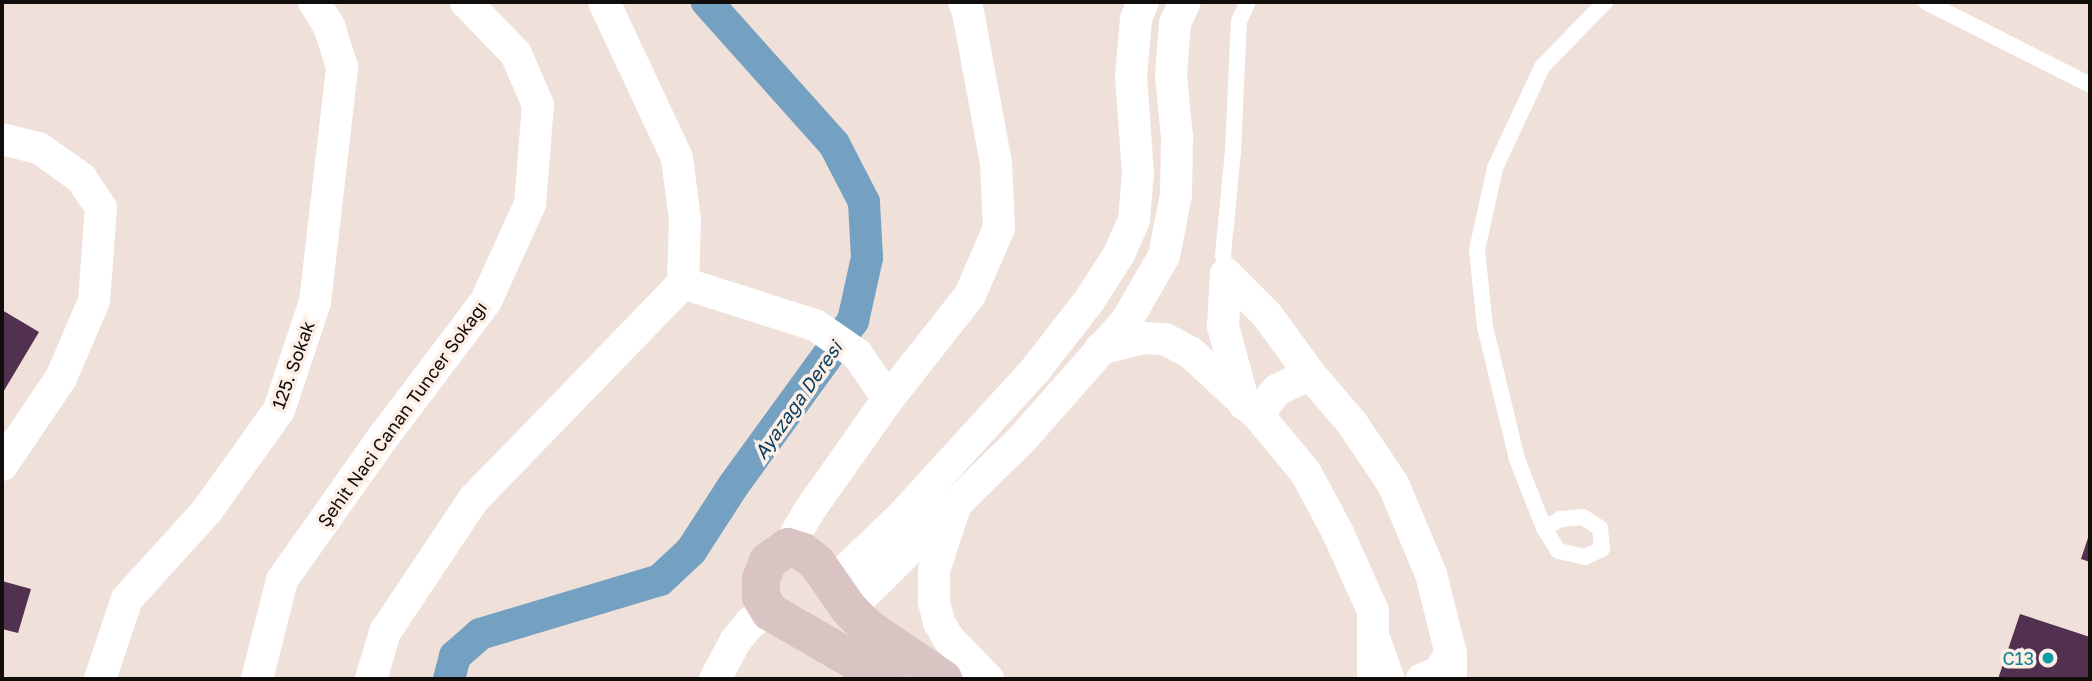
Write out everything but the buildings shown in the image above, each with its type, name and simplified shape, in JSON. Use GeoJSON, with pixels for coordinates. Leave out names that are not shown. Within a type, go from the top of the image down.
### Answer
{"type":"FeatureCollection","features":[{"type":"Feature","properties":{"kind":"street","name":"125. Sokak"},"geometry":{"type":"LineString","coordinates":[[100,679],[127,599],[206,512],[279,411],[316,302],[342,67],[330,26],[314,2]]}},
{"type":"Feature","properties":{"kind":"street","name":"Şehit Naci Canan Tuncer Sokağı"},"geometry":{"type":"LineString","coordinates":[[257,679],[282,580],[384,436],[486,301],[530,204],[538,105],[516,54],[466,2]]}},
{"type":"Feature","properties":{"kind":"street"},"geometry":{"type":"LineString","coordinates":[[371,679],[385,632],[473,500],[683,283],[685,220],[677,158],[604,2]]}},
{"type":"Feature","properties":{"kind":"street"},"geometry":{"type":"LineString","coordinates":[[886,679],[771,611],[761,597],[761,579],[768,561],[788,547],[809,510],[888,399],[970,295],[999,228],[996,163],[964,2]]}},
{"type":"Feature","properties":{"kind":"street"},"geometry":{"type":"LineString","coordinates":[[812,635],[824,633],[840,596],[902,516],[1036,369],[1089,301],[1119,254],[1134,220],[1138,173],[1131,76],[1136,19],[1143,2]]}},
{"type":"Feature","properties":{"kind":"street"},"geometry":{"type":"LineString","coordinates":[[840,596],[958,499],[1023,438],[1127,320],[1164,257],[1176,195],[1177,137],[1171,76],[1175,23],[1185,2]]}},
{"type":"Feature","properties":{"kind":"street"},"geometry":{"type":"LineString","coordinates":[[2,138],[39,148],[81,178],[101,208],[94,301],[61,378],[2,465]]}},
{"type":"Feature","properties":{"kind":"street"},"geometry":{"type":"LineString","coordinates":[[1226,274],[1223,326],[1251,410]]}},
{"type":"Feature","properties":{"kind":"street"},"geometry":{"type":"LineString","coordinates":[[1226,274],[1267,315],[1310,374],[1352,423],[1393,484],[1431,574],[1451,667],[1422,679]]}},
{"type":"Feature","properties":{"kind":"street"},"geometry":{"type":"LineString","coordinates":[[683,283],[815,326],[857,354],[888,399]]}},
{"type":"Feature","properties":{"kind":"street"},"geometry":{"type":"LineString","coordinates":[[1098,350],[1143,338],[1166,339],[1191,353],[1251,410],[1306,473],[1338,533],[1373,611],[1373,679]]}},
{"type":"Feature","properties":{"kind":"street"},"geometry":{"type":"LineString","coordinates":[[1251,410],[1277,390],[1310,374]]}},
{"type":"Feature","properties":{"kind":"street"},"geometry":{"type":"LineString","coordinates":[[958,499],[934,570],[934,602],[939,622],[949,639],[988,679]]}},
{"type":"Feature","properties":{"kind":"street"},"geometry":{"type":"LineString","coordinates":[[788,547],[817,563],[840,596],[898,651],[943,679]]}},
{"type":"Feature","properties":{"kind":"street"},"geometry":{"type":"LineString","coordinates":[[715,679],[736,640],[751,622],[771,611]]}},
{"type":"Feature","properties":{"kind":"lane"},"geometry":{"type":"LineString","coordinates":[[1226,274],[1223,256],[1233,151],[1239,21],[1248,2]]}},
{"type":"Feature","properties":{"kind":"lane"},"geometry":{"type":"LineString","coordinates":[[1544,528],[1517,459],[1485,327],[1477,250],[1495,168],[1542,67],[1605,2]]}},
{"type":"Feature","properties":{"kind":"lane"},"geometry":{"type":"LineString","coordinates":[[1926,2],[2090,85]]}},
{"type":"Feature","properties":{"kind":"lane"},"geometry":{"type":"LineString","coordinates":[[1373,611],[1397,679]]}},
{"type":"Feature","properties":{"kind":"waterway","name":"Ayazağa Deresi"},"geometry":{"type":"LineString","coordinates":[[449,679],[455,656],[480,634],[660,580],[691,551],[733,486],[853,321],[867,258],[864,202],[834,144],[707,2]]}},
{"type":"Feature","properties":{"kind":"place","name":"C13"},"geometry":{"type":"Point","coordinates":[2048,658]}}]}
